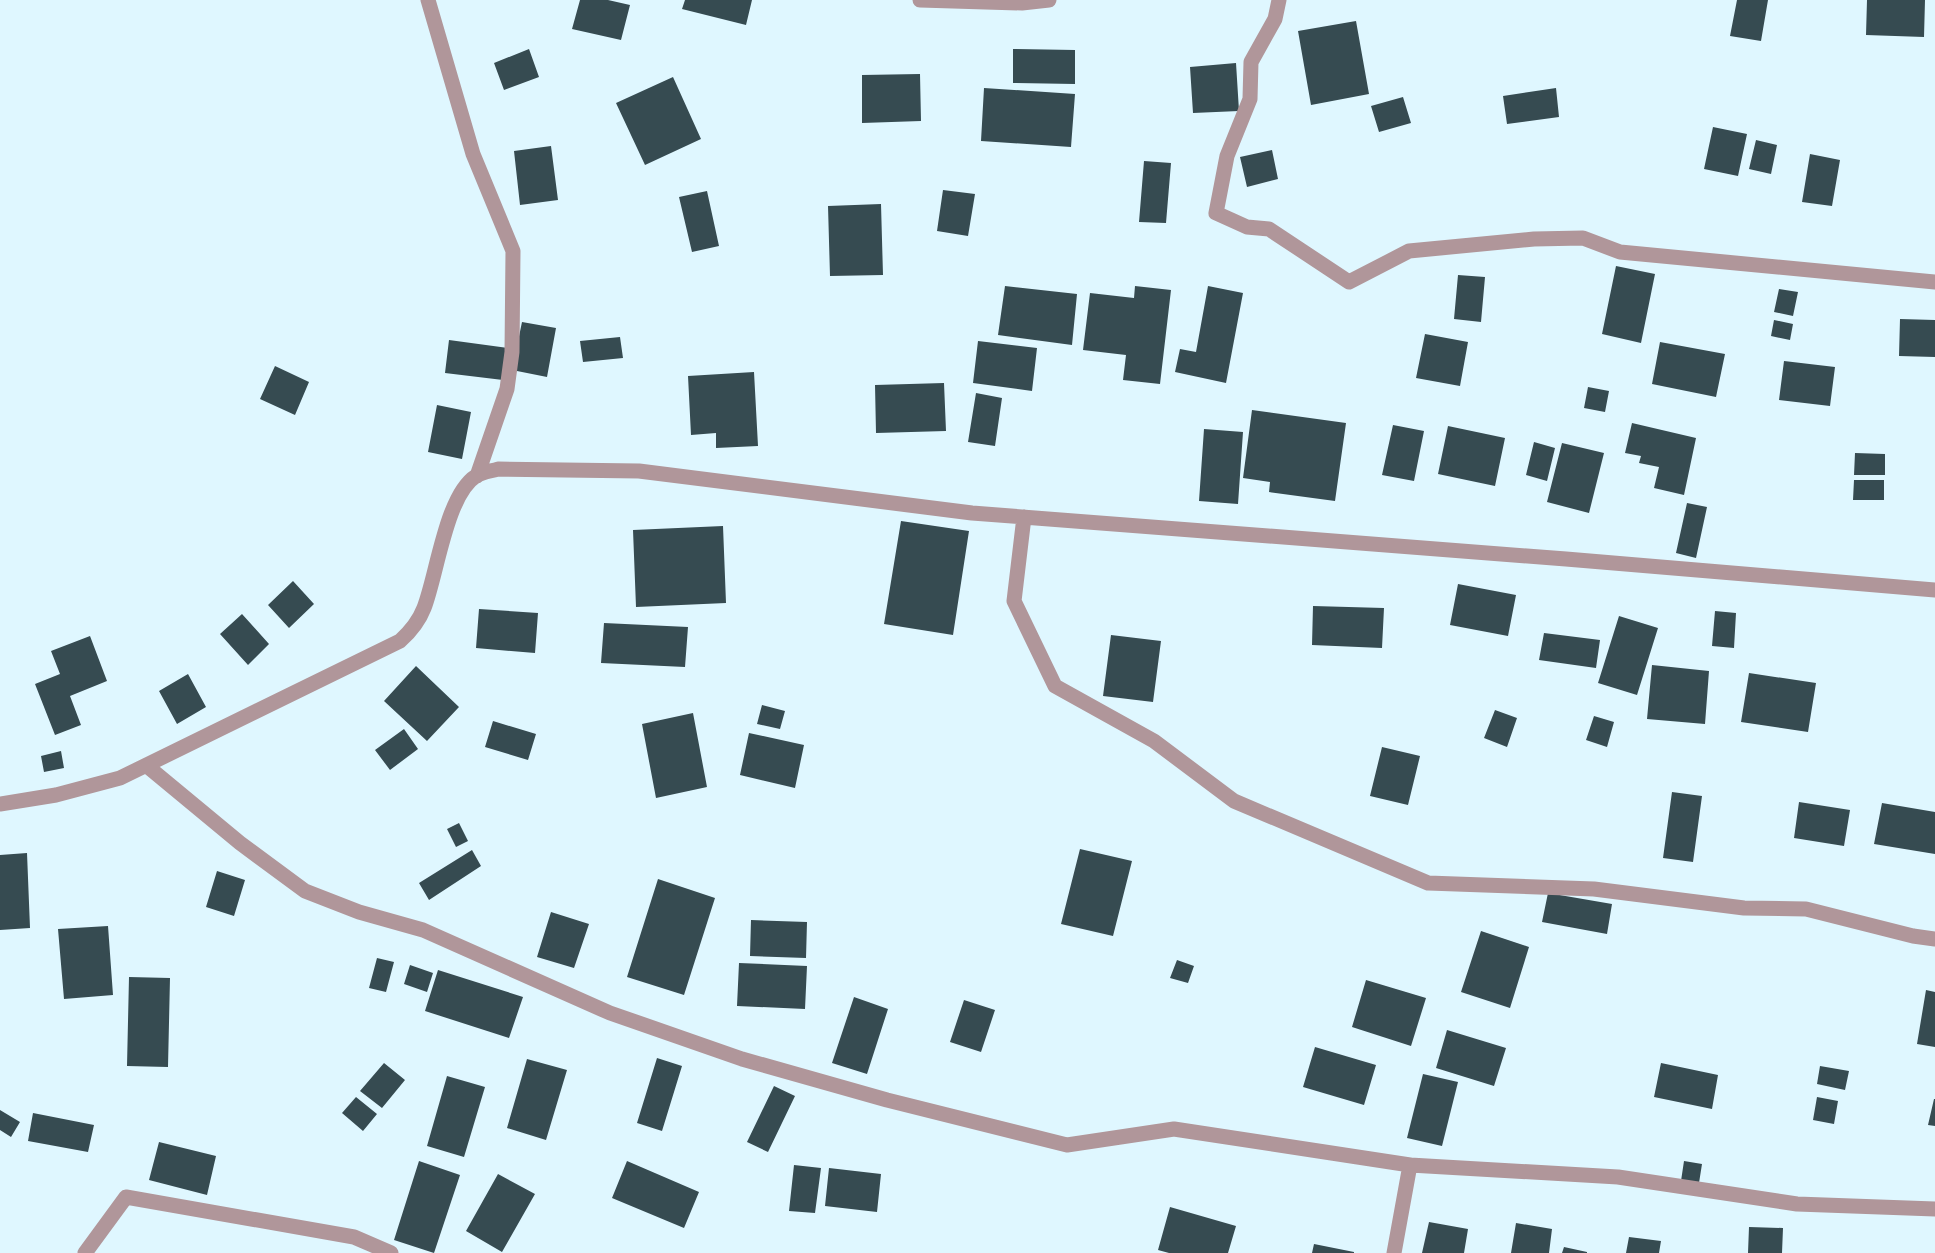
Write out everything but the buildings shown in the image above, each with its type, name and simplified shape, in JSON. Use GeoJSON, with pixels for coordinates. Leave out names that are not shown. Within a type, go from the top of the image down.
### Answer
{"type":"FeatureCollection","features":[{"type":"Feature","properties":{"kind":"street"},"geometry":{"type":"LineString","coordinates":[[428,0],[445,51],[473,154],[513,251],[512,352],[507,389],[477,476]]}},
{"type":"Feature","properties":{"kind":"street"},"geometry":{"type":"LineString","coordinates":[[920,0],[1022,3],[1049,0]]}},
{"type":"Feature","properties":{"kind":"street"},"geometry":{"type":"LineString","coordinates":[[1279,0],[1275,19],[1251,62],[1250,99],[1227,156],[1216,213],[1247,227],[1269,229],[1349,282],[1409,251],[1534,238],[1583,238],[1620,252],[1935,282]]}},
{"type":"Feature","properties":{"kind":"street"},"geometry":{"type":"LineString","coordinates":[[0,804],[56,795],[120,778],[400,641],[413,629],[424,609],[452,513],[463,489],[477,476],[498,469],[639,471],[972,513],[1935,590]]}},
{"type":"Feature","properties":{"kind":"street"},"geometry":{"type":"LineString","coordinates":[[1024,517],[1014,601],[1055,686],[1154,741],[1234,801],[1428,883],[1594,889],[1744,908],[1806,909],[1913,936],[1935,939]]}},
{"type":"Feature","properties":{"kind":"street"},"geometry":{"type":"LineString","coordinates":[[147,766],[240,843],[305,891],[359,912],[423,930],[610,1013],[742,1059],[887,1100],[1067,1145],[1174,1129],[1410,1165],[1618,1176],[1797,1204],[1935,1209]]}},
{"type":"Feature","properties":{"kind":"street"},"geometry":{"type":"LineString","coordinates":[[1395,1253],[1410,1165]]}},
{"type":"Feature","properties":{"kind":"street"},"geometry":{"type":"LineString","coordinates":[[84,1253],[126,1197],[354,1237],[391,1253]]}}]}
